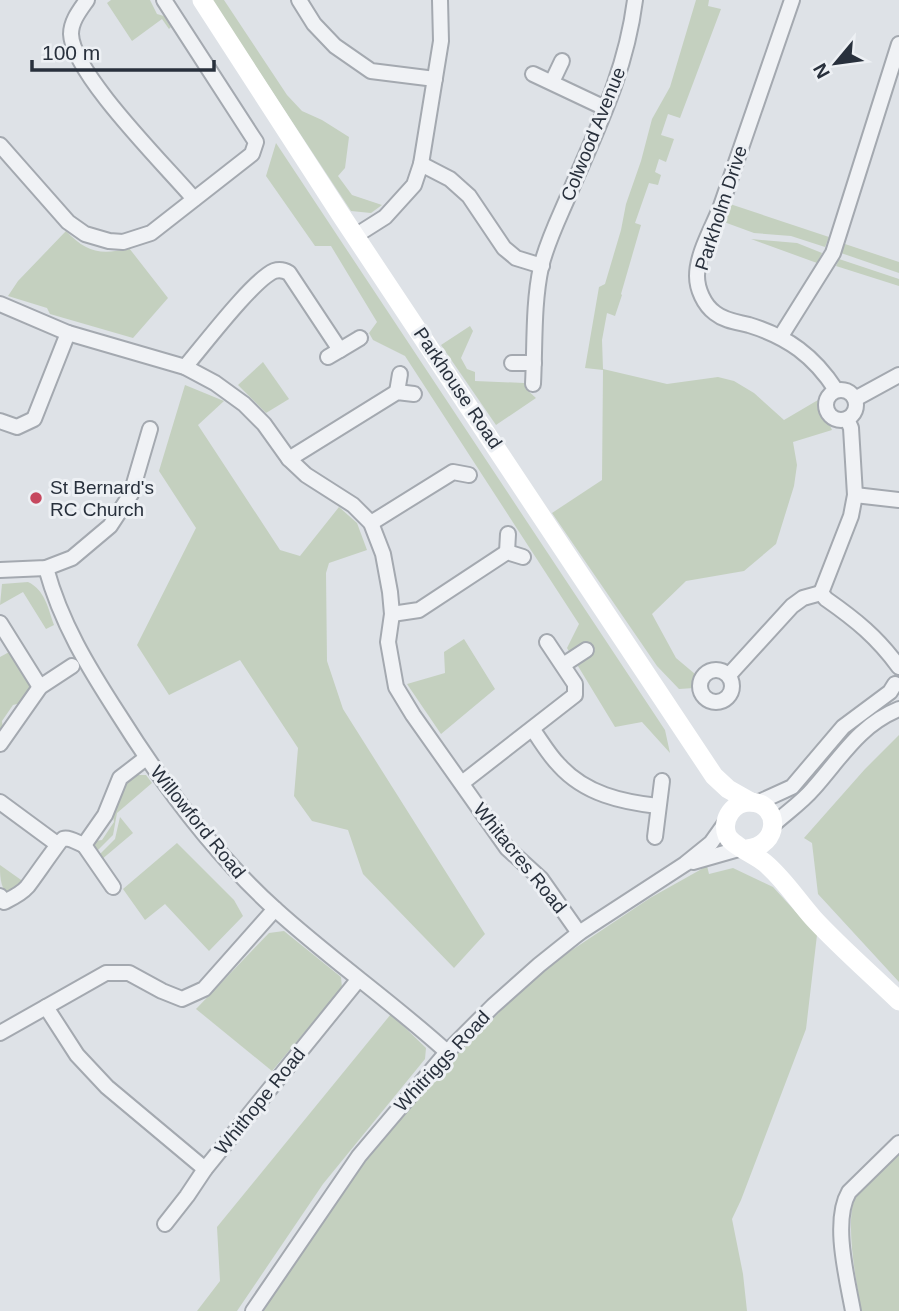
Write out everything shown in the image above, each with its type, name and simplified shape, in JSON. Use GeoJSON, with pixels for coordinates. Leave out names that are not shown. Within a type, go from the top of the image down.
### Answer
{"type":"FeatureCollection","features":[{"type":"Feature","properties":{"kind":"main road","name":"Parkhouse Road"},"geometry":{"type":"LineString","coordinates":[[202,0],[355,236],[714,776],[727,789],[769,812],[773,845],[784,880]]}},
{"type":"Feature","properties":{"kind":"main road","name":"Parkhouse Road"},"geometry":{"type":"LineString","coordinates":[[714,776],[727,834],[732,842],[784,880],[815,920],[899,1001]]}},
{"type":"Feature","properties":{"kind":"main road"},"geometry":{"type":"LineString","coordinates":[[726,820],[737,805],[754,803]]}},
{"type":"Feature","properties":{"kind":"main road"},"geometry":{"type":"LineString","coordinates":[[745,849],[763,845],[773,829]]}},
{"type":"Feature","properties":{"kind":"street"},"geometry":{"type":"LineString","coordinates":[[87,0],[77,14],[71,32],[79,58],[94,83],[124,120],[194,199]]}},
{"type":"Feature","properties":{"kind":"street"},"geometry":{"type":"LineString","coordinates":[[0,145],[68,222],[85,234],[123,242],[151,233],[252,154],[256,142],[164,0]]}},
{"type":"Feature","properties":{"kind":"street"},"geometry":{"type":"LineString","coordinates":[[299,0],[314,24],[335,46],[371,71],[435,79]]}},
{"type":"Feature","properties":{"kind":"street"},"geometry":{"type":"LineString","coordinates":[[355,236],[385,217],[414,185],[421,164],[441,41],[440,0]]}},
{"type":"Feature","properties":{"kind":"street","name":"Colwood Avenue"},"geometry":{"type":"LineString","coordinates":[[533,384],[541,266],[620,74],[631,33],[635,0]]}},
{"type":"Feature","properties":{"kind":"street","name":"Parkholm Drive"},"geometry":{"type":"LineString","coordinates":[[792,0],[696,274],[704,301],[714,313],[726,320],[781,336],[823,370],[836,390],[851,393],[855,400]]}},
{"type":"Feature","properties":{"kind":"street"},"geometry":{"type":"LineString","coordinates":[[781,336],[833,253],[899,44]]}},
{"type":"Feature","properties":{"kind":"street"},"geometry":{"type":"LineString","coordinates":[[552,82],[562,61]]}},
{"type":"Feature","properties":{"kind":"street"},"geometry":{"type":"LineString","coordinates":[[533,74],[605,108]]}},
{"type":"Feature","properties":{"kind":"street"},"geometry":{"type":"LineString","coordinates":[[421,164],[450,179],[469,196],[504,248],[516,258],[541,266]]}},
{"type":"Feature","properties":{"kind":"street"},"geometry":{"type":"LineString","coordinates":[[185,367],[260,281],[276,270],[289,273],[334,354],[360,338]]}},
{"type":"Feature","properties":{"kind":"street","name":"Whitacres Road"},"geometry":{"type":"LineString","coordinates":[[0,304],[68,333],[185,367],[215,383],[244,404],[264,424],[289,459],[306,475],[353,505],[370,523],[383,554],[392,614],[388,642],[396,687],[507,848],[541,879],[579,933]]}},
{"type":"Feature","properties":{"kind":"street"},"geometry":{"type":"LineString","coordinates":[[0,421],[17,427],[34,419],[68,333]]}},
{"type":"Feature","properties":{"kind":"street"},"geometry":{"type":"LineString","coordinates":[[513,363],[534,363]]}},
{"type":"Feature","properties":{"kind":"street"},"geometry":{"type":"LineString","coordinates":[[397,392],[400,374]]}},
{"type":"Feature","properties":{"kind":"street"},"geometry":{"type":"LineString","coordinates":[[836,390],[829,394],[825,402],[826,411],[831,417],[847,419],[855,411],[855,400],[899,375]]}},
{"type":"Feature","properties":{"kind":"street"},"geometry":{"type":"LineString","coordinates":[[289,459],[397,392],[414,394]]}},
{"type":"Feature","properties":{"kind":"street"},"geometry":{"type":"LineString","coordinates":[[821,593],[850,516],[855,495],[851,428],[847,419]]}},
{"type":"Feature","properties":{"kind":"street"},"geometry":{"type":"LineString","coordinates":[[0,570],[46,568],[72,558],[110,526],[131,494],[150,429]]}},
{"type":"Feature","properties":{"kind":"street"},"geometry":{"type":"LineString","coordinates":[[370,523],[454,464],[469,475]]}},
{"type":"Feature","properties":{"kind":"street"},"geometry":{"type":"LineString","coordinates":[[855,495],[899,500]]}},
{"type":"Feature","properties":{"kind":"street"},"geometry":{"type":"LineString","coordinates":[[507,552],[508,534]]}},
{"type":"Feature","properties":{"kind":"street"},"geometry":{"type":"LineString","coordinates":[[392,614],[419,610],[507,552]]}},
{"type":"Feature","properties":{"kind":"street"},"geometry":{"type":"LineString","coordinates":[[507,552],[523,557]]}},
{"type":"Feature","properties":{"kind":"street","name":"Willowford Road"},"geometry":{"type":"LineString","coordinates":[[46,568],[64,622],[146,758],[221,856],[275,909],[447,1052]]}},
{"type":"Feature","properties":{"kind":"street"},"geometry":{"type":"LineString","coordinates":[[821,593],[866,628],[899,667]]}},
{"type":"Feature","properties":{"kind":"street"},"geometry":{"type":"LineString","coordinates":[[729,676],[792,606],[803,598],[821,593]]}},
{"type":"Feature","properties":{"kind":"street"},"geometry":{"type":"LineString","coordinates":[[0,623],[40,687]]}},
{"type":"Feature","properties":{"kind":"street","name":"Whitacres Road"},"geometry":{"type":"LineString","coordinates":[[462,783],[575,695],[575,684],[547,642]]}},
{"type":"Feature","properties":{"kind":"street"},"geometry":{"type":"LineString","coordinates":[[563,665],[586,650]]}},
{"type":"Feature","properties":{"kind":"street"},"geometry":{"type":"LineString","coordinates":[[0,742],[40,687],[72,666]]}},
{"type":"Feature","properties":{"kind":"street"},"geometry":{"type":"LineString","coordinates":[[897,680],[896,695],[899,701]]}},
{"type":"Feature","properties":{"kind":"street"},"geometry":{"type":"LineString","coordinates":[[754,803],[792,787],[835,734],[890,692],[897,680]]}},
{"type":"Feature","properties":{"kind":"street"},"geometry":{"type":"LineString","coordinates":[[773,829],[808,795],[842,751],[859,734],[882,717],[899,709]]}},
{"type":"Feature","properties":{"kind":"street"},"geometry":{"type":"LineString","coordinates":[[533,730],[559,766],[585,787],[622,802],[658,806]]}},
{"type":"Feature","properties":{"kind":"street"},"geometry":{"type":"LineString","coordinates":[[84,845],[105,815],[120,778],[146,758]]}},
{"type":"Feature","properties":{"kind":"street"},"geometry":{"type":"LineString","coordinates":[[655,836],[662,781]]}},
{"type":"Feature","properties":{"kind":"street"},"geometry":{"type":"LineString","coordinates":[[0,802],[57,844]]}},
{"type":"Feature","properties":{"kind":"street","name":"Whitriggs Road"},"geometry":{"type":"LineString","coordinates":[[253,1311],[359,1156],[447,1052],[499,1001],[579,933],[685,864],[711,843],[726,820]]}},
{"type":"Feature","properties":{"kind":"street"},"geometry":{"type":"LineString","coordinates":[[1,901],[25,890],[53,854],[57,844],[68,839],[84,845],[113,887]]}},
{"type":"Feature","properties":{"kind":"street","name":"Whitriggs Road"},"geometry":{"type":"LineString","coordinates":[[685,864],[745,849]]}},
{"type":"Feature","properties":{"kind":"street"},"geometry":{"type":"LineString","coordinates":[[0,1033],[106,973],[129,973],[183,999],[204,989],[275,909]]}},
{"type":"Feature","properties":{"kind":"street","name":"Whithope Road"},"geometry":{"type":"LineString","coordinates":[[164,1224],[205,1169],[358,980]]}},
{"type":"Feature","properties":{"kind":"street"},"geometry":{"type":"LineString","coordinates":[[46,1007],[77,1055],[107,1087],[205,1169]]}},
{"type":"Feature","properties":{"kind":"street"},"geometry":{"type":"LineString","coordinates":[[853,1311],[845,1270],[841,1215],[844,1201],[849,1192],[899,1143]]}},
{"type":"Feature","properties":{"kind":"green space"},"geometry":{"type":"Polygon","coordinates":[[[111,0],[150,0],[157,14],[164,16],[171,27],[169,29],[162,19],[132,41],[107,3],[111,0]]]}},
{"type":"Feature","properties":{"kind":"green space"},"geometry":{"type":"Polygon","coordinates":[[[212,0],[224,0],[287,95],[302,111],[349,137],[345,168],[338,176],[352,195],[382,205],[371,213],[351,211],[212,0]]]}},
{"type":"Feature","properties":{"kind":"green space"},"geometry":{"type":"Polygon","coordinates":[[[696,0],[709,0],[708,6],[721,9],[680,118],[668,114],[661,135],[674,139],[666,162],[659,159],[655,172],[661,175],[658,185],[649,183],[635,223],[641,225],[615,316],[607,313],[602,340],[603,369],[667,384],[718,377],[734,381],[754,393],[784,420],[818,400],[832,430],[793,442],[797,465],[794,486],[776,544],[744,571],[686,581],[652,614],[676,658],[695,674],[694,688],[679,689],[657,666],[552,513],[602,480],[603,370],[585,368],[599,287],[605,284],[652,119],[670,87],[696,0]]]}},
{"type":"Feature","properties":{"kind":"green space"},"geometry":{"type":"Polygon","coordinates":[[[276,143],[665,730],[670,753],[642,722],[615,727],[567,648],[579,624],[405,356],[373,340],[369,333],[377,322],[331,246],[315,246],[266,176],[276,143]]]}},
{"type":"Feature","properties":{"kind":"green space"},"geometry":{"type":"Polygon","coordinates":[[[730,204],[829,237],[825,247],[791,236],[754,233],[724,222],[730,204]]]}},
{"type":"Feature","properties":{"kind":"green space"},"geometry":{"type":"Polygon","coordinates":[[[66,231],[87,248],[110,252],[129,248],[168,298],[133,338],[50,314],[47,308],[8,296],[18,281],[66,231]]]}},
{"type":"Feature","properties":{"kind":"green space"},"geometry":{"type":"Polygon","coordinates":[[[751,239],[797,243],[822,253],[817,263],[751,239]]]}},
{"type":"Feature","properties":{"kind":"green space"},"geometry":{"type":"Polygon","coordinates":[[[845,244],[899,262],[899,273],[841,253],[845,244]]]}},
{"type":"Feature","properties":{"kind":"green space"},"geometry":{"type":"Polygon","coordinates":[[[839,259],[899,279],[899,286],[836,266],[839,259]]]}},
{"type":"Feature","properties":{"kind":"green space"},"geometry":{"type":"Polygon","coordinates":[[[470,326],[473,331],[461,358],[467,369],[475,372],[475,381],[524,383],[526,389],[536,398],[496,425],[441,345],[470,326]]]}},
{"type":"Feature","properties":{"kind":"green space"},"geometry":{"type":"Polygon","coordinates":[[[263,362],[289,399],[266,413],[238,385],[263,362]]]}},
{"type":"Feature","properties":{"kind":"green space"},"geometry":{"type":"Polygon","coordinates":[[[185,385],[224,401],[198,425],[280,550],[300,556],[339,507],[357,523],[367,550],[329,563],[326,573],[327,661],[343,709],[485,934],[454,968],[363,874],[348,830],[312,821],[294,796],[298,748],[240,660],[169,695],[137,645],[196,528],[159,471],[185,385]]]}},
{"type":"Feature","properties":{"kind":"green space"},"geometry":{"type":"Polygon","coordinates":[[[28,582],[34,585],[48,606],[54,625],[46,629],[23,592],[0,605],[2,584],[28,582]]]}},
{"type":"Feature","properties":{"kind":"green space"},"geometry":{"type":"Polygon","coordinates":[[[464,639],[495,689],[441,734],[407,684],[445,673],[444,652],[464,639]]]}},
{"type":"Feature","properties":{"kind":"green space"},"geometry":{"type":"Polygon","coordinates":[[[11,651],[33,687],[21,703],[13,705],[2,721],[3,729],[0,733],[0,657],[11,651]]]}},
{"type":"Feature","properties":{"kind":"green space"},"geometry":{"type":"Polygon","coordinates":[[[899,735],[899,982],[818,894],[812,843],[804,838],[899,735]]]}},
{"type":"Feature","properties":{"kind":"green space"},"geometry":{"type":"Polygon","coordinates":[[[136,772],[138,775],[146,775],[152,783],[117,813],[113,835],[95,853],[95,841],[102,840],[114,822],[114,807],[118,794],[136,772]]]}},
{"type":"Feature","properties":{"kind":"green space"},"geometry":{"type":"Polygon","coordinates":[[[120,817],[133,833],[101,860],[97,857],[115,839],[120,817]]]}},
{"type":"Feature","properties":{"kind":"green space"},"geometry":{"type":"Polygon","coordinates":[[[177,843],[234,900],[243,916],[209,951],[165,904],[145,920],[123,889],[177,843]]]}},
{"type":"Feature","properties":{"kind":"green space"},"geometry":{"type":"Polygon","coordinates":[[[0,865],[24,882],[7,894],[0,876],[0,865]]]}},
{"type":"Feature","properties":{"kind":"green space"},"geometry":{"type":"Polygon","coordinates":[[[707,866],[709,874],[733,868],[773,887],[817,935],[806,1029],[732,1219],[747,1311],[259,1311],[369,1152],[451,1058],[468,1045],[509,1002],[551,964],[650,898],[707,866]]]}},
{"type":"Feature","properties":{"kind":"green space"},"geometry":{"type":"Polygon","coordinates":[[[284,931],[341,977],[342,988],[272,1071],[196,1009],[269,933],[284,931]]]}},
{"type":"Feature","properties":{"kind":"green space"},"geometry":{"type":"Polygon","coordinates":[[[391,1014],[426,1048],[425,1059],[323,1184],[237,1311],[197,1311],[220,1281],[217,1227],[391,1014]]]}},
{"type":"Feature","properties":{"kind":"green space"},"geometry":{"type":"Polygon","coordinates":[[[899,1151],[899,1311],[861,1311],[852,1251],[853,1204],[860,1188],[899,1151]]]}},
{"type":"Feature","properties":{"kind":"place","name":"St Bernard's RC Church"},"geometry":{"type":"Point","coordinates":[36,498]}}]}
